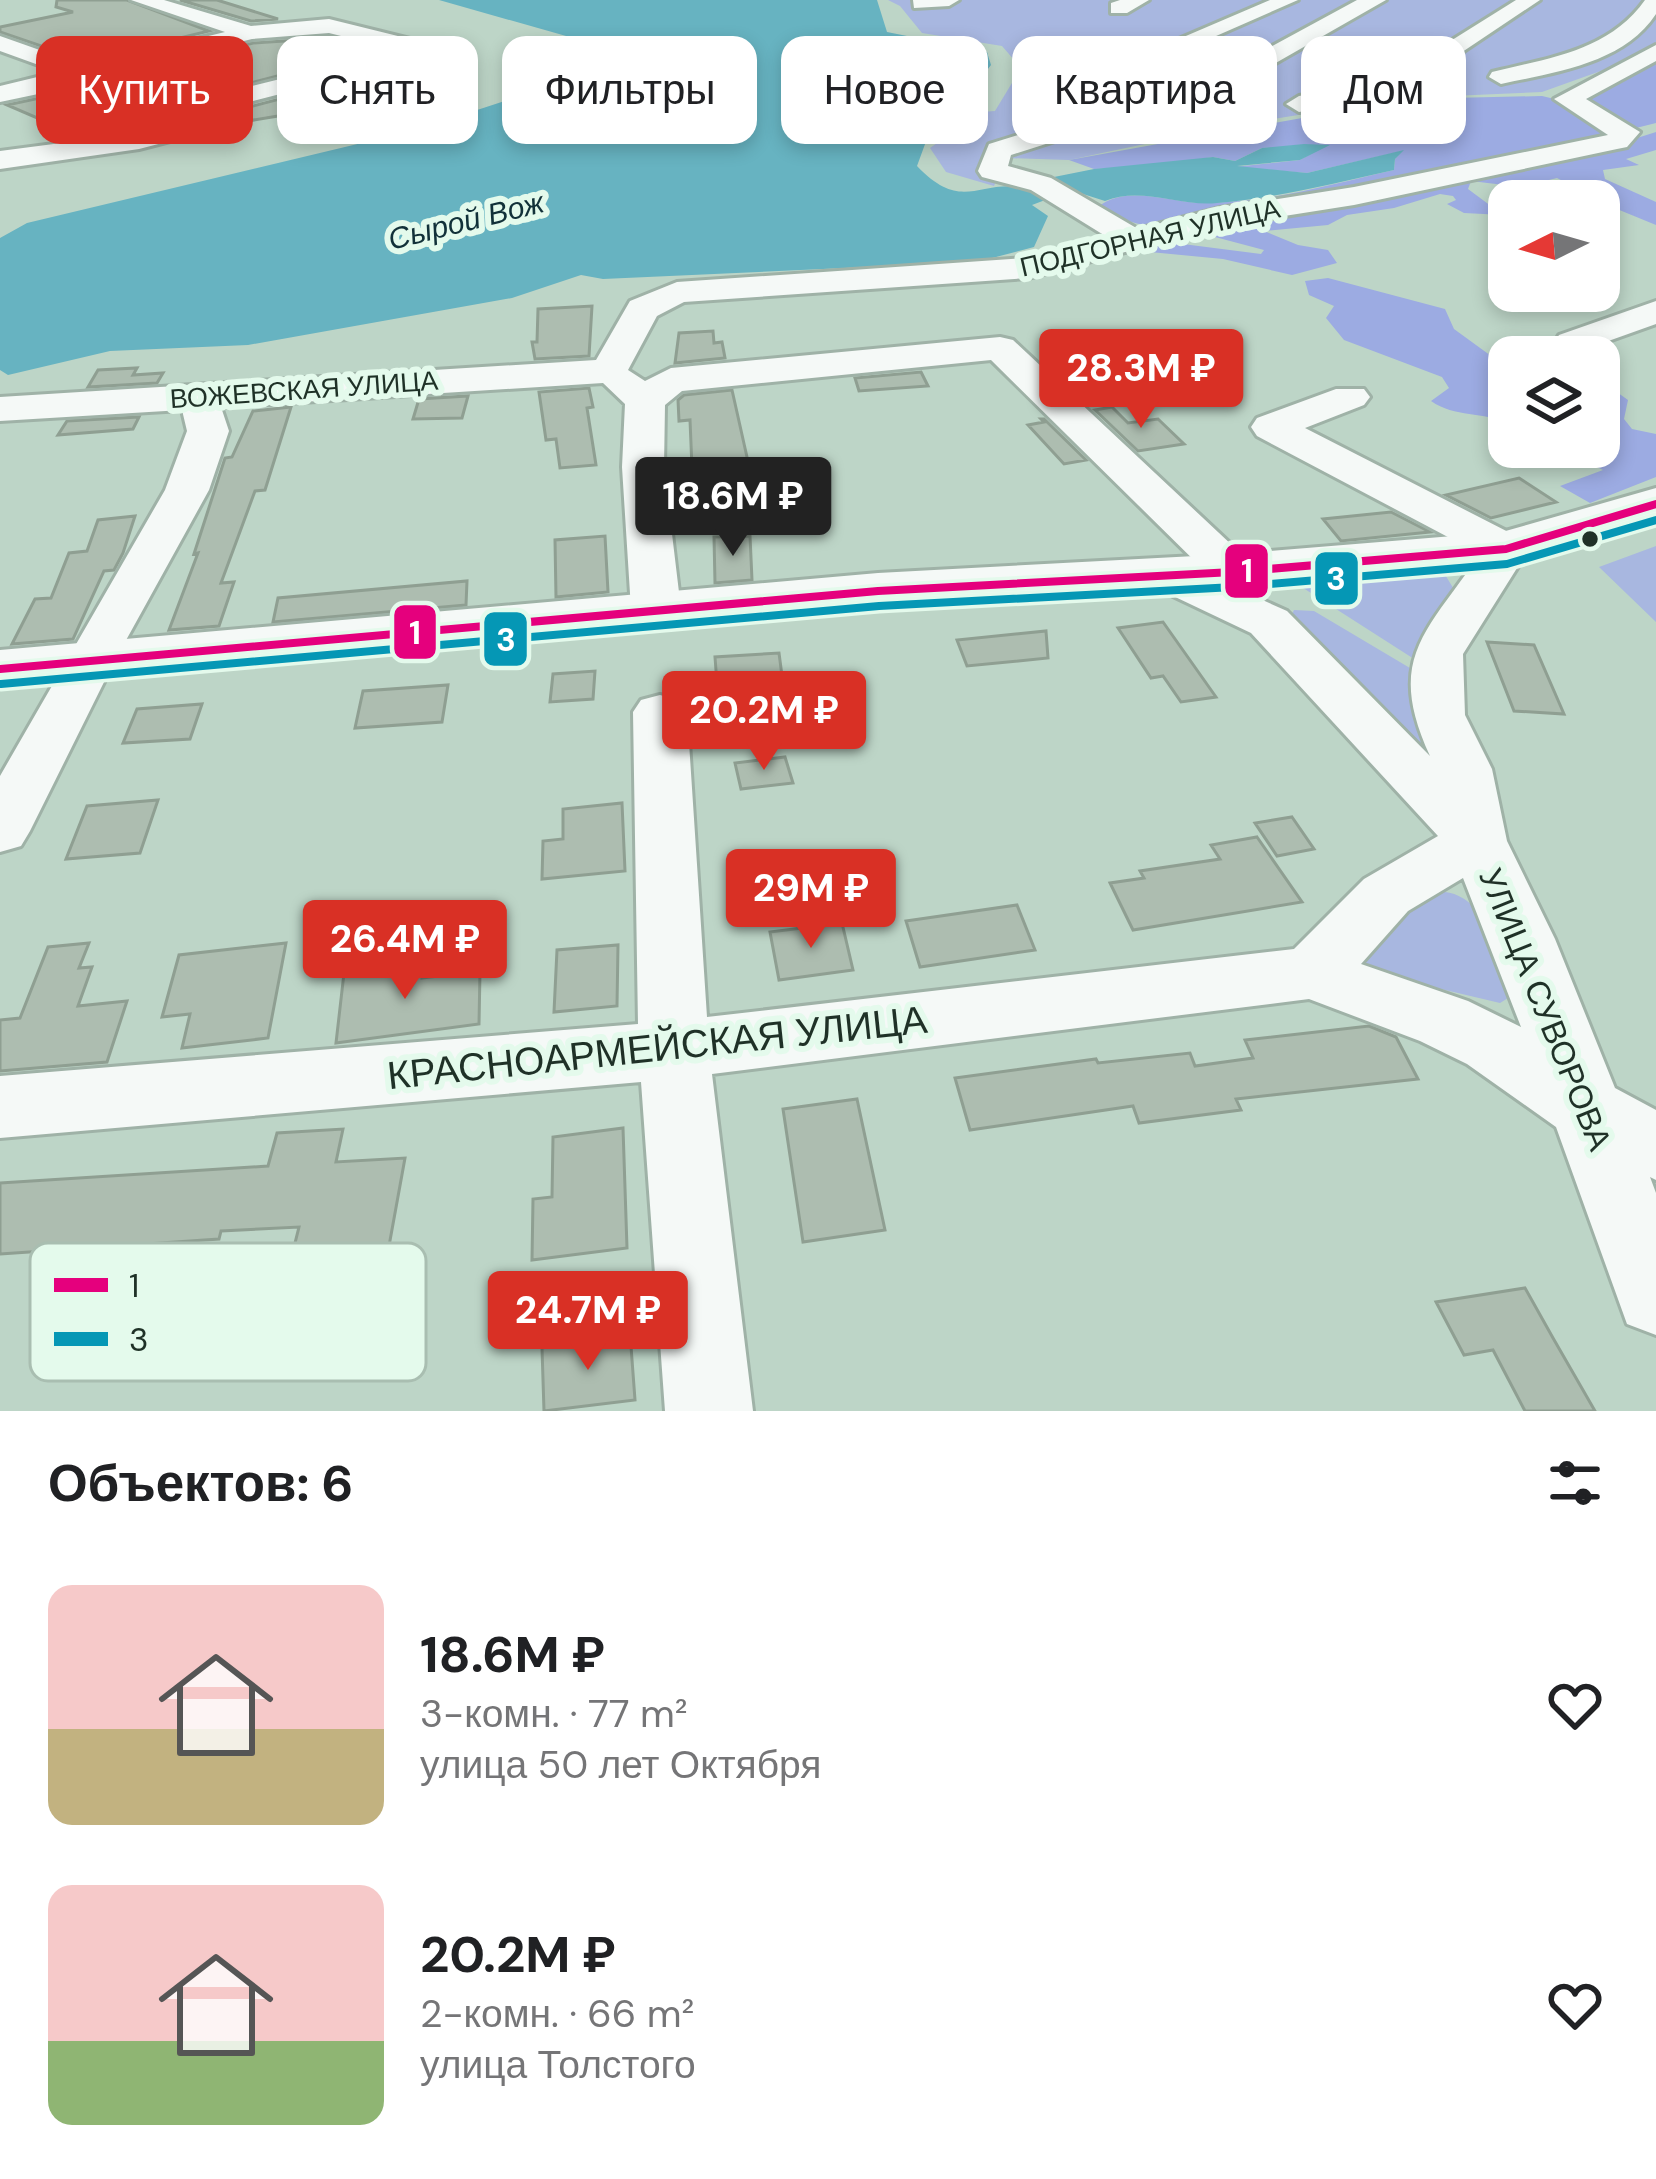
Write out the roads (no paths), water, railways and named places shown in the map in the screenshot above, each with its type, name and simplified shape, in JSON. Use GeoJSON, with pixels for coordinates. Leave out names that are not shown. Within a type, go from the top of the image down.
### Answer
{"type":"FeatureCollection","features":[{"type":"Feature","properties":{"kind":"main road"},"geometry":{"type":"LineString","coordinates":[[0,669],[656,609],[1233,572],[1506,548],[1656,504]]}},
{"type":"Feature","properties":{"kind":"street"},"geometry":{"type":"LineString","coordinates":[[141,0],[252,32]]}},
{"type":"Feature","properties":{"kind":"street"},"geometry":{"type":"LineString","coordinates":[[921,4],[949,0]]}},
{"type":"Feature","properties":{"kind":"street"},"geometry":{"type":"LineString","coordinates":[[1202,36],[1288,0]]}},
{"type":"Feature","properties":{"kind":"street"},"geometry":{"type":"LineString","coordinates":[[1137,242],[1041,184],[992,171],[999,150],[1238,74],[1322,32],[1345,12],[1376,0]]}},
{"type":"Feature","properties":{"kind":"street"},"geometry":{"type":"LineString","coordinates":[[1299,104],[1392,88],[1530,0]]}},
{"type":"Feature","properties":{"kind":"street"},"geometry":{"type":"LineString","coordinates":[[1501,77],[1604,51],[1647,16],[1655,0]]}},
{"type":"Feature","properties":{"kind":"street"},"geometry":{"type":"LineString","coordinates":[[236,36],[329,26],[410,46],[412,53],[253,94]]}},
{"type":"Feature","properties":{"kind":"street"},"geometry":{"type":"LineString","coordinates":[[0,43],[36,57]]}},
{"type":"Feature","properties":{"kind":"street","name":"ПОДГОРНАЯ УЛИЦА"},"geometry":{"type":"LineString","coordinates":[[609,371],[643,309],[677,292],[1028,268],[1220,217],[1354,196],[1617,141],[1626,132],[1567,99],[1656,52]]}},
{"type":"Feature","properties":{"kind":"street"},"geometry":{"type":"LineString","coordinates":[[0,94],[36,86]]}},
{"type":"Feature","properties":{"kind":"street"},"geometry":{"type":"LineString","coordinates":[[0,160],[106,144]]}},
{"type":"Feature","properties":{"kind":"street"},"geometry":{"type":"LineString","coordinates":[[1591,336],[1656,312]]}},
{"type":"Feature","properties":{"kind":"street"},"geometry":{"type":"LineString","coordinates":[[644,401],[671,380],[1000,348],[1233,572]]}},
{"type":"Feature","properties":{"kind":"street"},"geometry":{"type":"LineString","coordinates":[[609,371],[644,401]]}},
{"type":"Feature","properties":{"kind":"street","name":"ВОЖЕВСКАЯ УЛИЦА"},"geometry":{"type":"LineString","coordinates":[[0,409],[609,371]]}},
{"type":"Feature","properties":{"kind":"street"},"geometry":{"type":"LineString","coordinates":[[1350,397],[1270,427],[1506,548],[1437,654],[1438,715],[1464,770],[1477,841],[1386,895],[1312,973],[1460,1028],[1656,1147]]}},
{"type":"Feature","properties":{"kind":"street"},"geometry":{"type":"LineString","coordinates":[[0,831],[88,662],[187,490],[208,431],[199,399]]}},
{"type":"Feature","properties":{"kind":"street"},"geometry":{"type":"LineString","coordinates":[[644,401],[643,467],[656,609]]}},
{"type":"Feature","properties":{"kind":"street","name":"УЛИЦА СУВОРОВА"},"geometry":{"type":"LineString","coordinates":[[1167,575],[1269,622],[1477,841],[1523,939],[1656,1296]]}},
{"type":"Feature","properties":{"kind":"street"},"geometry":{"type":"LineString","coordinates":[[660,712],[674,1050],[709,1411]]}},
{"type":"Feature","properties":{"kind":"street","name":"КРАСНОАРМЕЙСКАЯ УЛИЦА"},"geometry":{"type":"LineString","coordinates":[[0,1107],[674,1050],[1312,973]]}},
{"type":"Feature","properties":{"kind":"water","name":"Сырой Вож"},"geometry":{"type":"Polygon","coordinates":[[[439,0],[877,0],[887,32],[907,36],[781,36],[781,144],[925,144],[917,166],[933,180],[959,191],[1027,188],[1053,197],[1032,205],[1048,216],[1034,247],[977,262],[603,279],[581,275],[512,298],[248,345],[110,351],[8,375],[0,370],[0,238],[27,223],[357,144],[478,144],[478,110],[502,102],[502,144],[757,144],[757,36],[566,36],[439,0]]]}},
{"type":"Feature","properties":{"kind":"water"},"geometry":{"type":"Polygon","coordinates":[[[1330,145],[1300,160],[1237,166],[1307,173],[1404,150],[1395,159],[1394,170],[1217,203],[1147,196],[1105,201],[1039,180],[1094,169],[1213,157],[1235,161],[1262,148],[1330,145]]]}}]}
